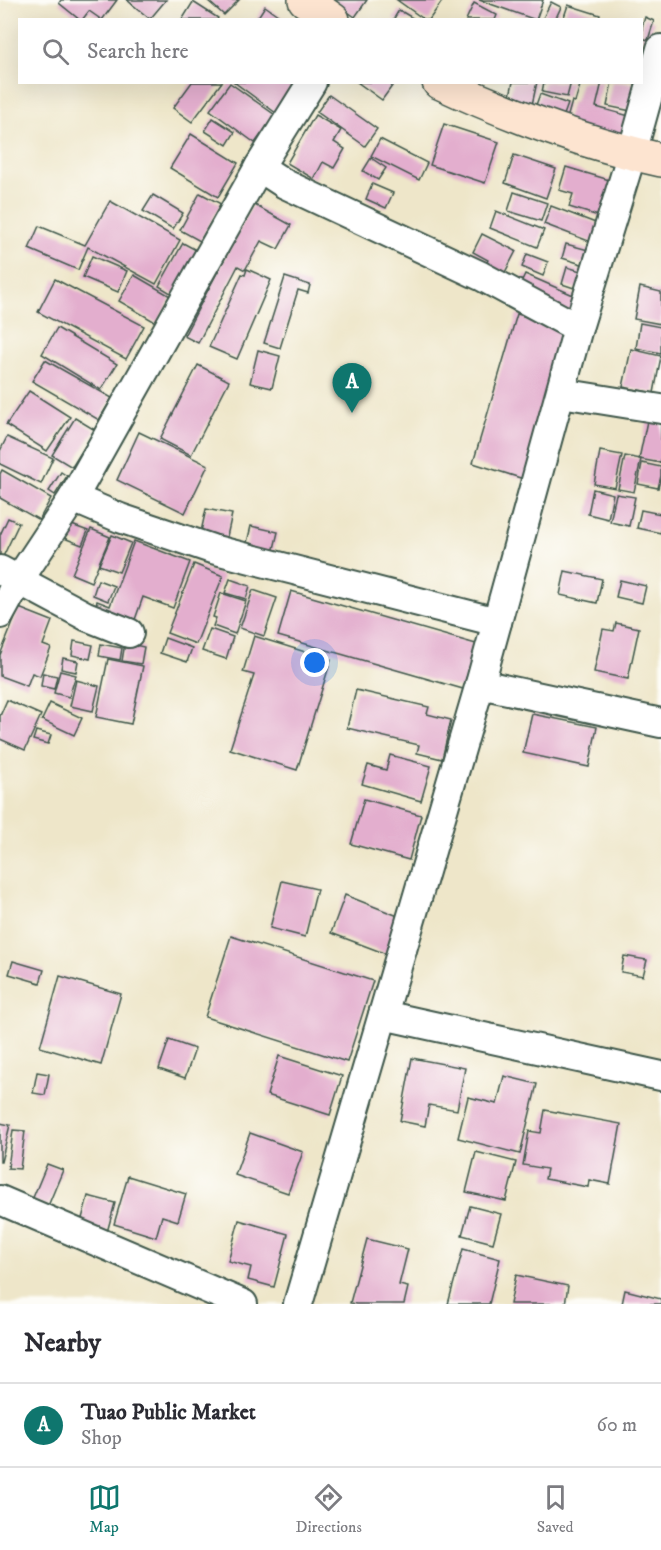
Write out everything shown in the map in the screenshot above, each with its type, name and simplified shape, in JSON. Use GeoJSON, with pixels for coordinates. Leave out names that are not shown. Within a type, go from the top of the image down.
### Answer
{"type":"FeatureCollection","features":[{"type":"Feature","properties":{"kind":"main road"},"geometry":{"type":"LineString","coordinates":[[305,0],[330,18]]}},
{"type":"Feature","properties":{"kind":"main road"},"geometry":{"type":"LineString","coordinates":[[444,84],[519,117],[646,157]]}},
{"type":"Feature","properties":{"kind":"street"},"geometry":{"type":"LineString","coordinates":[[298,1304],[480,684],[578,328],[646,157],[661,49]]}},
{"type":"Feature","properties":{"kind":"street"},"geometry":{"type":"LineString","coordinates":[[0,614],[9,575],[73,498],[259,167],[311,84]]}},
{"type":"Feature","properties":{"kind":"street"},"geometry":{"type":"LineString","coordinates":[[259,167],[285,184],[481,276],[578,328]]}},
{"type":"Feature","properties":{"kind":"street"},"geometry":{"type":"LineString","coordinates":[[561,393],[661,409]]}},
{"type":"Feature","properties":{"kind":"street"},"geometry":{"type":"LineString","coordinates":[[73,498],[120,518],[212,549],[497,622]]}},
{"type":"Feature","properties":{"kind":"street"},"geometry":{"type":"LineString","coordinates":[[9,575],[86,616],[129,633]]}},
{"type":"Feature","properties":{"kind":"street"},"geometry":{"type":"LineString","coordinates":[[480,684],[661,723]]}},
{"type":"Feature","properties":{"kind":"street"},"geometry":{"type":"LineString","coordinates":[[383,1015],[661,1076]]}},
{"type":"Feature","properties":{"kind":"street"},"geometry":{"type":"LineString","coordinates":[[0,1200],[243,1304]]}},
{"type":"Feature","properties":{"kind":"building"},"geometry":{"type":"Polygon","coordinates":[[[61,0],[117,0],[104,18],[99,18],[89,11],[84,18],[78,18],[59,3],[61,0]]]}},
{"type":"Feature","properties":{"kind":"building"},"geometry":{"type":"Polygon","coordinates":[[[127,0],[166,0],[149,18],[127,0]]]}},
{"type":"Feature","properties":{"kind":"building"},"geometry":{"type":"Polygon","coordinates":[[[207,0],[239,0],[224,15],[207,0]]]}},
{"type":"Feature","properties":{"kind":"building"},"geometry":{"type":"Polygon","coordinates":[[[331,0],[367,0],[355,17],[331,0]]]}},
{"type":"Feature","properties":{"kind":"building"},"geometry":{"type":"Polygon","coordinates":[[[397,0],[443,0],[430,18],[422,18],[397,0]]]}},
{"type":"Feature","properties":{"kind":"building"},"geometry":{"type":"Polygon","coordinates":[[[479,0],[543,0],[537,18],[530,18],[479,0]]]}},
{"type":"Feature","properties":{"kind":"building"},"geometry":{"type":"Polygon","coordinates":[[[193,2],[218,18],[183,18],[193,2]]]}},
{"type":"Feature","properties":{"kind":"building"},"geometry":{"type":"Polygon","coordinates":[[[551,2],[561,7],[556,18],[543,18],[551,2]]]}},
{"type":"Feature","properties":{"kind":"building"},"geometry":{"type":"Polygon","coordinates":[[[474,3],[497,15],[496,18],[467,18],[474,3]]]}},
{"type":"Feature","properties":{"kind":"building"},"geometry":{"type":"Polygon","coordinates":[[[568,5],[600,15],[599,18],[564,18],[568,5]]]}},
{"type":"Feature","properties":{"kind":"building"},"geometry":{"type":"Polygon","coordinates":[[[265,6],[282,18],[257,18],[265,6]]]}},
{"type":"Feature","properties":{"kind":"building"},"geometry":{"type":"Polygon","coordinates":[[[399,10],[413,18],[394,18],[399,10]]]}},
{"type":"Feature","properties":{"kind":"building"},"geometry":{"type":"Polygon","coordinates":[[[645,17],[654,21],[648,40],[643,38],[645,17]]]}},
{"type":"Feature","properties":{"kind":"building"},"geometry":{"type":"Polygon","coordinates":[[[191,84],[220,84],[192,122],[173,108],[191,84]]]}},
{"type":"Feature","properties":{"kind":"building"},"geometry":{"type":"Polygon","coordinates":[[[231,84],[275,115],[255,143],[210,110],[231,84]]]}},
{"type":"Feature","properties":{"kind":"building"},"geometry":{"type":"Polygon","coordinates":[[[237,84],[296,84],[276,113],[237,84]]]}},
{"type":"Feature","properties":{"kind":"building"},"geometry":{"type":"Polygon","coordinates":[[[360,84],[394,84],[382,100],[360,84]]]}},
{"type":"Feature","properties":{"kind":"building"},"geometry":{"type":"Polygon","coordinates":[[[513,84],[537,84],[530,114],[507,109],[513,84]]]}},
{"type":"Feature","properties":{"kind":"building"},"geometry":{"type":"Polygon","coordinates":[[[544,84],[570,84],[567,97],[542,92],[544,84]]]}},
{"type":"Feature","properties":{"kind":"building"},"geometry":{"type":"Polygon","coordinates":[[[580,84],[602,84],[596,107],[633,117],[627,142],[565,126],[572,101],[575,102],[580,84]]]}},
{"type":"Feature","properties":{"kind":"building"},"geometry":{"type":"Polygon","coordinates":[[[612,84],[642,84],[636,112],[607,106],[612,84]]]}},
{"type":"Feature","properties":{"kind":"building"},"geometry":{"type":"Polygon","coordinates":[[[540,94],[568,104],[560,126],[532,116],[540,94]]]}},
{"type":"Feature","properties":{"kind":"building"},"geometry":{"type":"Polygon","coordinates":[[[329,95],[377,129],[365,146],[317,112],[329,95]]]}},
{"type":"Feature","properties":{"kind":"building"},"geometry":{"type":"Polygon","coordinates":[[[315,115],[341,130],[334,142],[345,149],[334,168],[323,162],[314,179],[287,163],[315,115]]]}},
{"type":"Feature","properties":{"kind":"building"},"geometry":{"type":"Polygon","coordinates":[[[213,118],[235,132],[227,145],[205,131],[213,118]]]}},
{"type":"Feature","properties":{"kind":"building"},"geometry":{"type":"Polygon","coordinates":[[[444,124],[499,142],[485,183],[430,165],[444,124]]]}},
{"type":"Feature","properties":{"kind":"building"},"geometry":{"type":"Polygon","coordinates":[[[191,134],[238,163],[218,197],[170,168],[191,134]]]}},
{"type":"Feature","properties":{"kind":"building"},"geometry":{"type":"Polygon","coordinates":[[[380,139],[427,163],[419,180],[371,156],[380,139]]]}},
{"type":"Feature","properties":{"kind":"building"},"geometry":{"type":"Polygon","coordinates":[[[514,155],[556,169],[546,198],[505,183],[514,155]]]}},
{"type":"Feature","properties":{"kind":"building"},"geometry":{"type":"Polygon","coordinates":[[[371,158],[386,168],[378,180],[363,171],[371,158]]]}},
{"type":"Feature","properties":{"kind":"building"},"geometry":{"type":"Polygon","coordinates":[[[566,167],[616,182],[605,218],[569,207],[573,194],[559,190],[566,167]]]}},
{"type":"Feature","properties":{"kind":"building"},"geometry":{"type":"Polygon","coordinates":[[[372,184],[393,193],[386,208],[366,199],[372,184]]]}},
{"type":"Feature","properties":{"kind":"building"},"geometry":{"type":"Polygon","coordinates":[[[514,192],[547,203],[541,221],[508,211],[514,192]]]}},
{"type":"Feature","properties":{"kind":"building"},"geometry":{"type":"Polygon","coordinates":[[[200,193],[221,204],[200,241],[180,230],[200,193]]]}},
{"type":"Feature","properties":{"kind":"building"},"geometry":{"type":"Polygon","coordinates":[[[153,195],[183,213],[173,229],[143,211],[153,195]]]}},
{"type":"Feature","properties":{"kind":"building"},"geometry":{"type":"Polygon","coordinates":[[[110,201],[180,240],[156,284],[88,247],[78,270],[29,249],[39,226],[85,245],[110,201]]]}},
{"type":"Feature","properties":{"kind":"building"},"geometry":{"type":"Polygon","coordinates":[[[253,204],[291,225],[278,249],[261,241],[245,270],[238,266],[198,343],[184,336],[253,204]]]}},
{"type":"Feature","properties":{"kind":"building"},"geometry":{"type":"Polygon","coordinates":[[[551,206],[606,227],[599,245],[544,224],[551,206]]]}},
{"type":"Feature","properties":{"kind":"building"},"geometry":{"type":"Polygon","coordinates":[[[496,211],[544,230],[537,247],[490,228],[496,211]]]}},
{"type":"Feature","properties":{"kind":"building"},"geometry":{"type":"Polygon","coordinates":[[[482,234],[516,251],[501,280],[483,271],[488,260],[473,252],[482,234]]]}},
{"type":"Feature","properties":{"kind":"building"},"geometry":{"type":"Polygon","coordinates":[[[183,243],[198,251],[174,295],[159,286],[183,243]]]}},
{"type":"Feature","properties":{"kind":"building"},"geometry":{"type":"Polygon","coordinates":[[[566,244],[592,251],[588,266],[562,258],[566,244]]]}},
{"type":"Feature","properties":{"kind":"building"},"geometry":{"type":"Polygon","coordinates":[[[527,254],[548,262],[543,276],[522,267],[527,254]]]}},
{"type":"Feature","properties":{"kind":"building"},"geometry":{"type":"Polygon","coordinates":[[[92,256],[127,271],[118,292],[83,277],[92,256]]]}},
{"type":"Feature","properties":{"kind":"building"},"geometry":{"type":"Polygon","coordinates":[[[567,267],[591,274],[586,292],[562,284],[567,267]]]}},
{"type":"Feature","properties":{"kind":"building"},"geometry":{"type":"Polygon","coordinates":[[[247,269],[271,280],[237,359],[209,347],[242,274],[245,275],[247,269]]]}},
{"type":"Feature","properties":{"kind":"building"},"geometry":{"type":"Polygon","coordinates":[[[525,274],[580,298],[573,314],[518,289],[525,274]]]}},
{"type":"Feature","properties":{"kind":"building"},"geometry":{"type":"Polygon","coordinates":[[[134,275],[172,297],[157,323],[119,301],[134,275]]]}},
{"type":"Feature","properties":{"kind":"building"},"geometry":{"type":"Polygon","coordinates":[[[285,277],[310,285],[308,293],[298,290],[280,348],[264,343],[285,277]]]}},
{"type":"Feature","properties":{"kind":"building"},"geometry":{"type":"Polygon","coordinates":[[[55,279],[144,326],[126,359],[38,312],[55,279]]]}},
{"type":"Feature","properties":{"kind":"building"},"geometry":{"type":"Polygon","coordinates":[[[640,287],[661,292],[661,324],[634,319],[640,287]]]}},
{"type":"Feature","properties":{"kind":"building"},"geometry":{"type":"Polygon","coordinates":[[[517,314],[572,330],[530,481],[473,463],[517,314]]]}},
{"type":"Feature","properties":{"kind":"building"},"geometry":{"type":"Polygon","coordinates":[[[640,323],[661,327],[661,353],[636,348],[640,323]]]}},
{"type":"Feature","properties":{"kind":"building"},"geometry":{"type":"Polygon","coordinates":[[[57,328],[117,364],[101,390],[42,354],[57,328]]]}},
{"type":"Feature","properties":{"kind":"building"},"geometry":{"type":"Polygon","coordinates":[[[631,349],[661,356],[654,393],[623,387],[631,349]]]}},
{"type":"Feature","properties":{"kind":"building"},"geometry":{"type":"Polygon","coordinates":[[[258,350],[280,356],[272,388],[250,383],[258,350]]]}},
{"type":"Feature","properties":{"kind":"building"},"geometry":{"type":"Polygon","coordinates":[[[45,360],[112,398],[99,420],[32,381],[45,360]]]}},
{"type":"Feature","properties":{"kind":"building"},"geometry":{"type":"Polygon","coordinates":[[[198,365],[229,381],[191,455],[160,439],[198,365]]]}},
{"type":"Feature","properties":{"kind":"building"},"geometry":{"type":"Polygon","coordinates":[[[29,391],[70,417],[47,451],[6,425],[29,391]]]}},
{"type":"Feature","properties":{"kind":"building"},"geometry":{"type":"Polygon","coordinates":[[[75,418],[95,430],[72,467],[52,455],[75,418]]]}},
{"type":"Feature","properties":{"kind":"building"},"geometry":{"type":"Polygon","coordinates":[[[647,421],[661,424],[661,463],[639,459],[647,421]]]}},
{"type":"Feature","properties":{"kind":"building"},"geometry":{"type":"Polygon","coordinates":[[[139,432],[208,465],[185,513],[117,480],[139,432]]]}},
{"type":"Feature","properties":{"kind":"building"},"geometry":{"type":"Polygon","coordinates":[[[7,437],[53,458],[41,484],[0,464],[0,451],[7,437]]]}},
{"type":"Feature","properties":{"kind":"building"},"geometry":{"type":"Polygon","coordinates":[[[600,451],[622,455],[615,488],[594,484],[600,451]]]}},
{"type":"Feature","properties":{"kind":"building"},"geometry":{"type":"Polygon","coordinates":[[[625,456],[641,459],[634,492],[618,489],[625,456]]]}},
{"type":"Feature","properties":{"kind":"building"},"geometry":{"type":"Polygon","coordinates":[[[642,463],[661,467],[658,488],[638,484],[642,463]]]}},
{"type":"Feature","properties":{"kind":"building"},"geometry":{"type":"Polygon","coordinates":[[[2,470],[51,498],[39,520],[0,498],[2,470]]]}},
{"type":"Feature","properties":{"kind":"building"},"geometry":{"type":"Polygon","coordinates":[[[61,472],[67,476],[55,495],[49,491],[61,472]]]}},
{"type":"Feature","properties":{"kind":"building"},"geometry":{"type":"Polygon","coordinates":[[[593,489],[613,494],[608,519],[588,514],[593,489]]]}},
{"type":"Feature","properties":{"kind":"building"},"geometry":{"type":"Polygon","coordinates":[[[616,494],[635,497],[629,526],[610,522],[616,494]]]}},
{"type":"Feature","properties":{"kind":"building"},"geometry":{"type":"Polygon","coordinates":[[[206,509],[232,514],[226,541],[200,536],[206,509]]]}},
{"type":"Feature","properties":{"kind":"building"},"geometry":{"type":"Polygon","coordinates":[[[641,510],[661,514],[661,533],[637,528],[641,510]]]}},
{"type":"Feature","properties":{"kind":"building"},"geometry":{"type":"Polygon","coordinates":[[[8,518],[19,523],[0,563],[0,535],[8,518]]]}},
{"type":"Feature","properties":{"kind":"building"},"geometry":{"type":"Polygon","coordinates":[[[69,524],[88,531],[82,545],[64,538],[69,524]]]}},
{"type":"Feature","properties":{"kind":"building"},"geometry":{"type":"Polygon","coordinates":[[[251,526],[278,532],[272,557],[245,551],[251,526]]]}},
{"type":"Feature","properties":{"kind":"building"},"geometry":{"type":"Polygon","coordinates":[[[91,529],[110,537],[91,582],[72,574],[91,529]]]}},
{"type":"Feature","properties":{"kind":"building"},"geometry":{"type":"Polygon","coordinates":[[[112,535],[131,543],[119,572],[99,565],[112,535]]]}},
{"type":"Feature","properties":{"kind":"building"},"geometry":{"type":"Polygon","coordinates":[[[134,541],[190,562],[173,608],[143,597],[131,631],[92,617],[97,601],[110,606],[134,541]]]}},
{"type":"Feature","properties":{"kind":"building"},"geometry":{"type":"Polygon","coordinates":[[[194,564],[223,576],[196,644],[167,633],[194,564]]]}},
{"type":"Feature","properties":{"kind":"building"},"geometry":{"type":"Polygon","coordinates":[[[565,571],[602,579],[597,603],[560,595],[565,571]]]}},
{"type":"Feature","properties":{"kind":"building"},"geometry":{"type":"Polygon","coordinates":[[[230,579],[250,586],[246,599],[225,593],[230,579]]]}},
{"type":"Feature","properties":{"kind":"building"},"geometry":{"type":"Polygon","coordinates":[[[98,580],[114,586],[108,601],[93,595],[98,580]]]}},
{"type":"Feature","properties":{"kind":"building"},"geometry":{"type":"Polygon","coordinates":[[[620,580],[646,586],[642,603],[616,597],[620,580]]]}},
{"type":"Feature","properties":{"kind":"building"},"geometry":{"type":"Polygon","coordinates":[[[253,590],[277,598],[264,636],[240,628],[253,590]]]}},
{"type":"Feature","properties":{"kind":"building"},"geometry":{"type":"Polygon","coordinates":[[[291,591],[483,646],[470,691],[278,636],[291,591]]]}},
{"type":"Feature","properties":{"kind":"building"},"geometry":{"type":"Polygon","coordinates":[[[221,593],[246,601],[235,634],[213,626],[216,618],[213,617],[221,593]]]}},
{"type":"Feature","properties":{"kind":"building"},"geometry":{"type":"Polygon","coordinates":[[[19,608],[52,621],[43,645],[51,648],[40,676],[32,673],[27,686],[0,676],[0,655],[19,608]]]}},
{"type":"Feature","properties":{"kind":"building"},"geometry":{"type":"Polygon","coordinates":[[[616,623],[639,628],[628,679],[594,672],[603,629],[614,631],[616,623]]]}},
{"type":"Feature","properties":{"kind":"building"},"geometry":{"type":"Polygon","coordinates":[[[210,629],[233,637],[226,659],[202,651],[210,629]]]}},
{"type":"Feature","properties":{"kind":"building"},"geometry":{"type":"Polygon","coordinates":[[[254,636],[331,660],[297,770],[230,749],[254,675],[243,672],[254,636]]]}},
{"type":"Feature","properties":{"kind":"building"},"geometry":{"type":"Polygon","coordinates":[[[165,638],[192,648],[187,662],[160,653],[165,638]]]}},
{"type":"Feature","properties":{"kind":"building"},"geometry":{"type":"Polygon","coordinates":[[[74,641],[93,645],[90,659],[72,655],[74,641]]]}},
{"type":"Feature","properties":{"kind":"building"},"geometry":{"type":"Polygon","coordinates":[[[125,643],[144,647],[141,664],[122,661],[125,643]]]}},
{"type":"Feature","properties":{"kind":"building"},"geometry":{"type":"Polygon","coordinates":[[[101,644],[122,648],[120,660],[99,656],[101,644]]]}},
{"type":"Feature","properties":{"kind":"building"},"geometry":{"type":"Polygon","coordinates":[[[63,658],[78,661],[76,672],[61,669],[63,658]]]}},
{"type":"Feature","properties":{"kind":"building"},"geometry":{"type":"Polygon","coordinates":[[[108,659],[143,666],[131,724],[96,717],[108,659]]]}},
{"type":"Feature","properties":{"kind":"building"},"geometry":{"type":"Polygon","coordinates":[[[60,671],[76,675],[69,697],[54,693],[60,671]]]}},
{"type":"Feature","properties":{"kind":"building"},"geometry":{"type":"Polygon","coordinates":[[[43,673],[57,676],[54,689],[41,686],[43,673]]]}},
{"type":"Feature","properties":{"kind":"building"},"geometry":{"type":"Polygon","coordinates":[[[76,680],[99,686],[93,711],[70,706],[76,680]]]}},
{"type":"Feature","properties":{"kind":"building"},"geometry":{"type":"Polygon","coordinates":[[[356,690],[429,707],[427,714],[451,720],[442,759],[417,753],[419,745],[347,728],[356,690]]]}},
{"type":"Feature","properties":{"kind":"building"},"geometry":{"type":"Polygon","coordinates":[[[7,700],[41,715],[25,750],[0,739],[0,716],[7,700]]]}},
{"type":"Feature","properties":{"kind":"building"},"geometry":{"type":"Polygon","coordinates":[[[50,703],[82,718],[74,735],[42,720],[50,703]]]}},
{"type":"Feature","properties":{"kind":"building"},"geometry":{"type":"Polygon","coordinates":[[[532,714],[597,727],[589,767],[523,753],[532,714]]]}},
{"type":"Feature","properties":{"kind":"building"},"geometry":{"type":"Polygon","coordinates":[[[36,731],[51,735],[48,744],[33,740],[36,731]]]}},
{"type":"Feature","properties":{"kind":"building"},"geometry":{"type":"Polygon","coordinates":[[[390,755],[431,766],[421,801],[362,784],[368,765],[386,770],[390,755]]]}},
{"type":"Feature","properties":{"kind":"building"},"geometry":{"type":"Polygon","coordinates":[[[364,799],[421,815],[409,860],[351,844],[364,799]]]}},
{"type":"Feature","properties":{"kind":"building"},"geometry":{"type":"Polygon","coordinates":[[[282,881],[317,889],[305,937],[270,928],[282,881]]]}},
{"type":"Feature","properties":{"kind":"building"},"geometry":{"type":"Polygon","coordinates":[[[345,895],[403,918],[389,955],[331,933],[345,895]]]}},
{"type":"Feature","properties":{"kind":"building"},"geometry":{"type":"Polygon","coordinates":[[[231,936],[373,981],[347,1062],[205,1017],[231,936]]]}},
{"type":"Feature","properties":{"kind":"building"},"geometry":{"type":"Polygon","coordinates":[[[624,956],[647,960],[643,976],[621,972],[624,956]]]}},
{"type":"Feature","properties":{"kind":"building"},"geometry":{"type":"Polygon","coordinates":[[[13,961],[44,970],[40,983],[9,974],[13,961]]]}},
{"type":"Feature","properties":{"kind":"building"},"geometry":{"type":"Polygon","coordinates":[[[60,976],[121,994],[101,1065],[40,1047],[60,976]]]}},
{"type":"Feature","properties":{"kind":"building"},"geometry":{"type":"Polygon","coordinates":[[[169,1040],[195,1049],[185,1078],[159,1069],[169,1040]]]}},
{"type":"Feature","properties":{"kind":"building"},"geometry":{"type":"Polygon","coordinates":[[[279,1056],[342,1076],[330,1115],[267,1095],[279,1056]]]}},
{"type":"Feature","properties":{"kind":"building"},"geometry":{"type":"Polygon","coordinates":[[[412,1058],[465,1068],[457,1110],[429,1105],[425,1126],[400,1121],[412,1058]]]}},
{"type":"Feature","properties":{"kind":"building"},"geometry":{"type":"Polygon","coordinates":[[[37,1072],[49,1074],[45,1095],[33,1093],[37,1072]]]}},
{"type":"Feature","properties":{"kind":"building"},"geometry":{"type":"Polygon","coordinates":[[[504,1076],[537,1084],[520,1154],[458,1138],[468,1097],[497,1104],[504,1076]]]}},
{"type":"Feature","properties":{"kind":"building"},"geometry":{"type":"Polygon","coordinates":[[[545,1110],[621,1124],[610,1184],[589,1180],[588,1187],[545,1179],[547,1169],[523,1165],[529,1131],[541,1133],[545,1110]]]}},
{"type":"Feature","properties":{"kind":"building"},"geometry":{"type":"Polygon","coordinates":[[[0,1123],[10,1125],[1,1162],[0,1162],[0,1123]]]}},
{"type":"Feature","properties":{"kind":"building"},"geometry":{"type":"Polygon","coordinates":[[[13,1130],[25,1131],[20,1169],[8,1168],[13,1130]]]}},
{"type":"Feature","properties":{"kind":"building"},"geometry":{"type":"Polygon","coordinates":[[[250,1133],[303,1152],[288,1193],[235,1175],[250,1133]]]}},
{"type":"Feature","properties":{"kind":"building"},"geometry":{"type":"Polygon","coordinates":[[[476,1152],[516,1162],[506,1201],[466,1192],[476,1152]]]}},
{"type":"Feature","properties":{"kind":"building"},"geometry":{"type":"Polygon","coordinates":[[[47,1164],[63,1170],[48,1206],[32,1200],[47,1164]]]}},
{"type":"Feature","properties":{"kind":"building"},"geometry":{"type":"Polygon","coordinates":[[[128,1176],[186,1194],[178,1221],[162,1216],[156,1237],[114,1224],[128,1176]]]}},
{"type":"Feature","properties":{"kind":"building"},"geometry":{"type":"Polygon","coordinates":[[[88,1196],[115,1203],[106,1236],[79,1230],[88,1196]]]}},
{"type":"Feature","properties":{"kind":"building"},"geometry":{"type":"Polygon","coordinates":[[[470,1206],[501,1214],[493,1243],[462,1235],[470,1206]]]}},
{"type":"Feature","properties":{"kind":"building"},"geometry":{"type":"Polygon","coordinates":[[[239,1220],[288,1234],[274,1287],[248,1280],[251,1267],[228,1261],[239,1220]]]}},
{"type":"Feature","properties":{"kind":"building"},"geometry":{"type":"Polygon","coordinates":[[[367,1239],[408,1249],[399,1285],[408,1287],[404,1304],[350,1303],[367,1239]]]}},
{"type":"Feature","properties":{"kind":"building"},"geometry":{"type":"Polygon","coordinates":[[[463,1249],[500,1259],[489,1304],[448,1304],[463,1249]]]}},
{"type":"Feature","properties":{"kind":"building"},"geometry":{"type":"Polygon","coordinates":[[[516,1275],[568,1286],[565,1304],[510,1304],[516,1275]]]}},
{"type":"Feature","properties":{"kind":"building"},"geometry":{"type":"Polygon","coordinates":[[[625,1290],[661,1299],[661,1304],[622,1304],[625,1290]]]}},
{"type":"Feature","properties":{"kind":"place","name":"Tuao Public Market"},"geometry":{"type":"Point","coordinates":[352,413]}}]}
